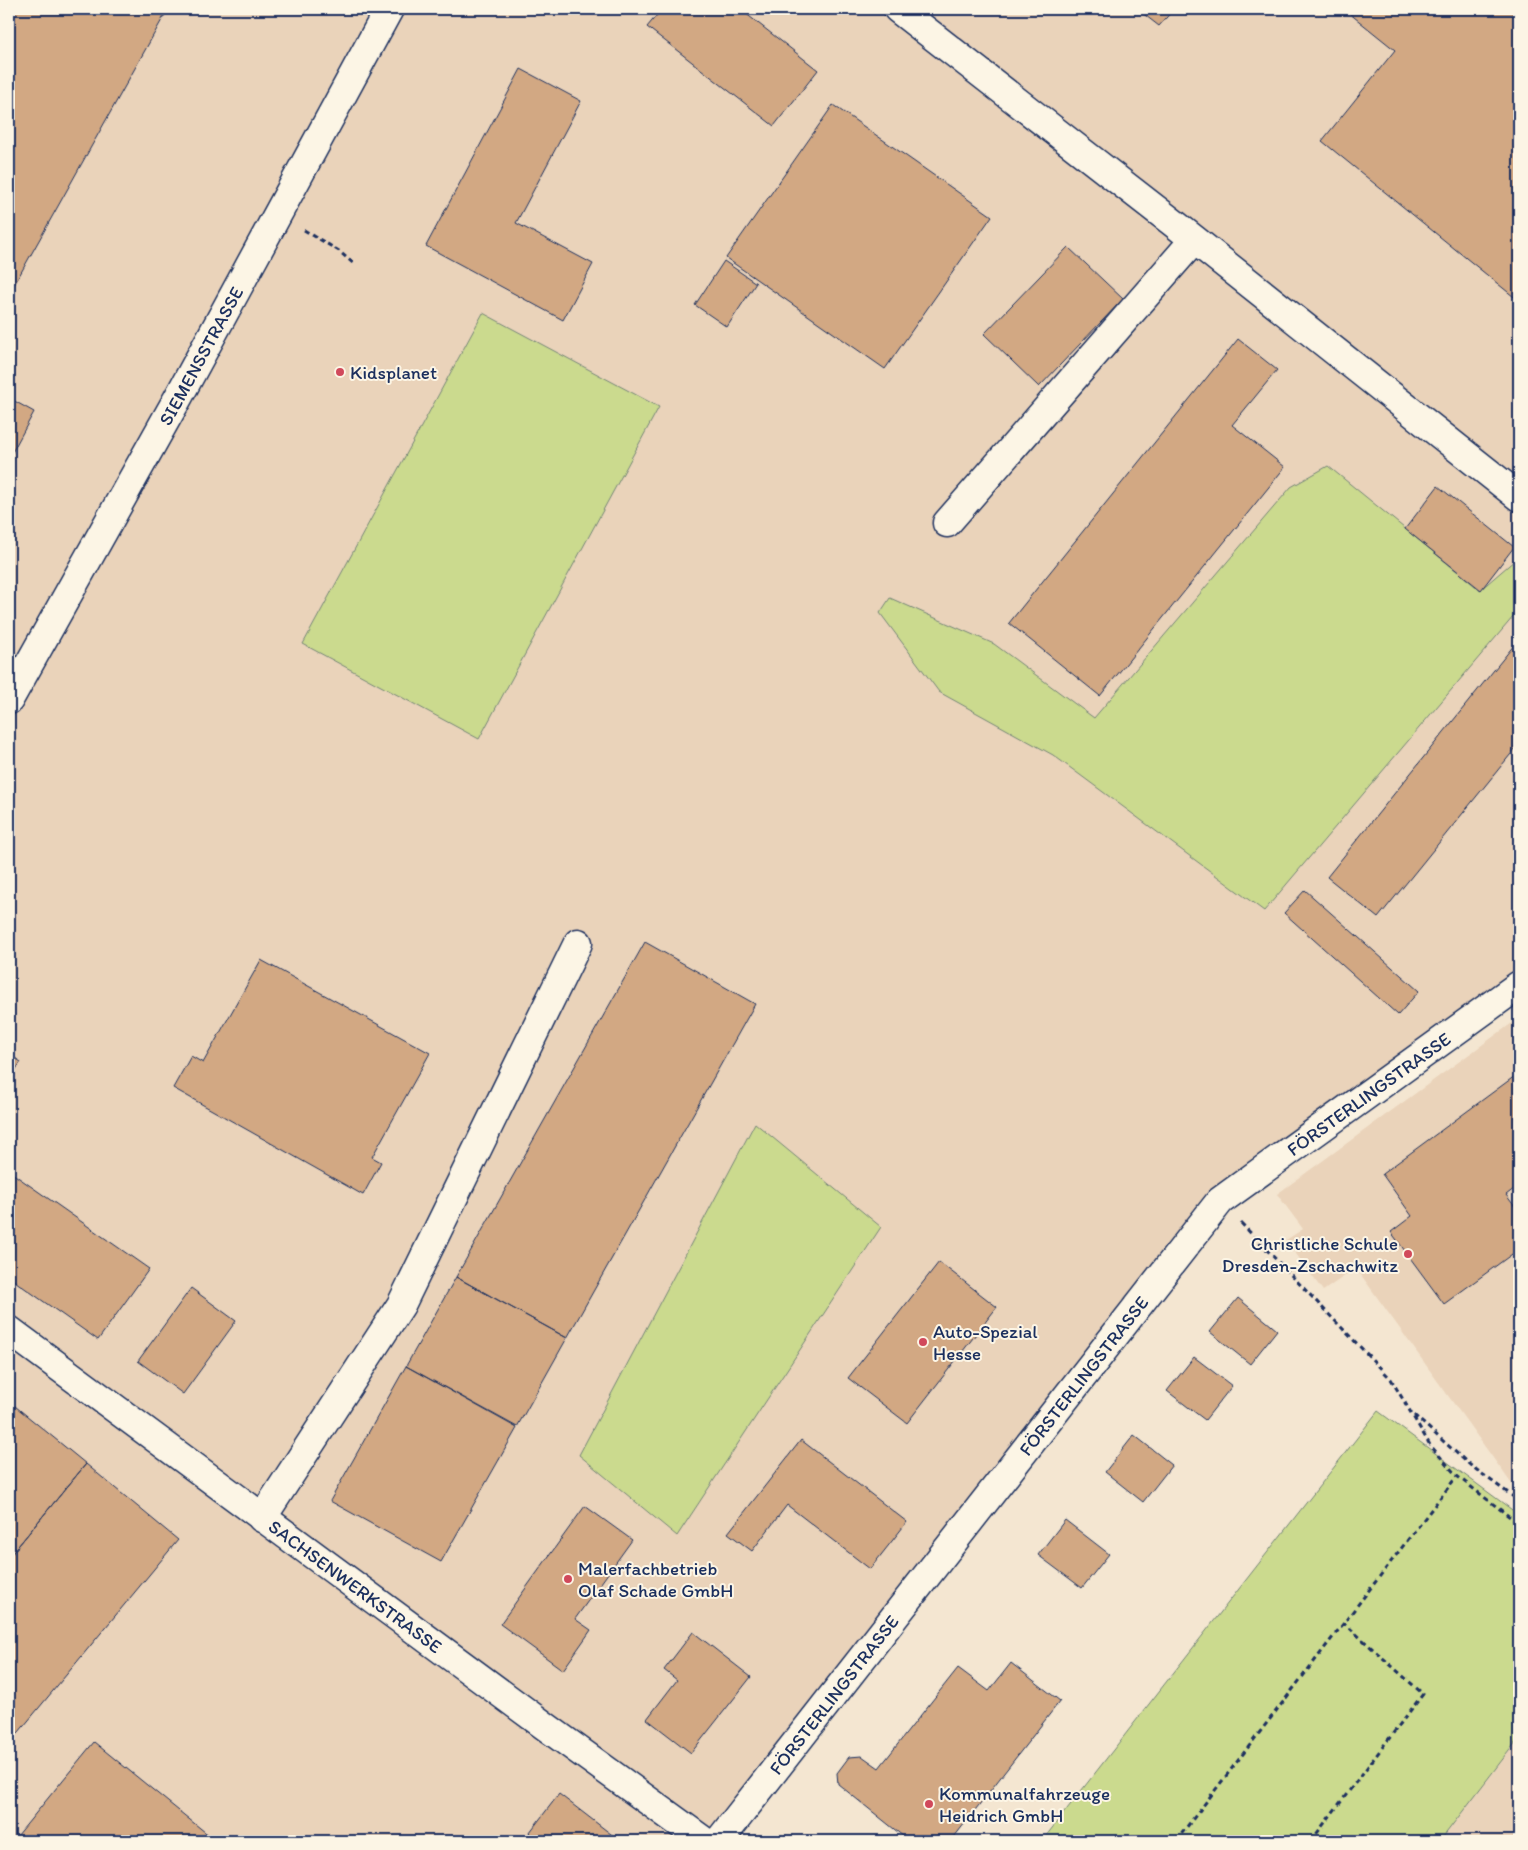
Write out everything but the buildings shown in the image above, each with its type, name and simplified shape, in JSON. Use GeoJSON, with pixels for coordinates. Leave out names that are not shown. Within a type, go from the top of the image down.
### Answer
{"type":"FeatureCollection","features":[{"type":"Feature","properties":{"kind":"street","name":"SIEMENSSTRASSE"},"geometry":{"type":"LineString","coordinates":[[9,700],[278,214],[389,9]]}},
{"type":"Feature","properties":{"kind":"street"},"geometry":{"type":"LineString","coordinates":[[898,9],[1519,497]]}},
{"type":"Feature","properties":{"kind":"street"},"geometry":{"type":"LineString","coordinates":[[948,523],[1194,240]]}},
{"type":"Feature","properties":{"kind":"street"},"geometry":{"type":"LineString","coordinates":[[262,1518],[401,1304],[578,943]]}},
{"type":"Feature","properties":{"kind":"street","name":"FÖRSTERLINGSTRASSE"},"geometry":{"type":"LineString","coordinates":[[719,1841],[1220,1200],[1519,985]]}},
{"type":"Feature","properties":{"kind":"street","name":"SACHSENWERKSTRASSE"},"geometry":{"type":"LineString","coordinates":[[9,1330],[262,1518],[704,1841]]}},
{"type":"Feature","properties":{"kind":"path"},"geometry":{"type":"LineString","coordinates":[[278,214],[339,251],[354,265]]}},
{"type":"Feature","properties":{"kind":"path"},"geometry":{"type":"LineString","coordinates":[[1220,1200],[1391,1379],[1430,1445],[1457,1476],[1519,1524]]}},
{"type":"Feature","properties":{"kind":"path"},"geometry":{"type":"LineString","coordinates":[[1412,1412],[1470,1465],[1519,1500]]}},
{"type":"Feature","properties":{"kind":"path"},"geometry":{"type":"LineString","coordinates":[[1176,1841],[1457,1476]]}},
{"type":"Feature","properties":{"kind":"path"},"geometry":{"type":"LineString","coordinates":[[1311,1841],[1423,1694],[1344,1623]]}},
{"type":"Feature","properties":{"kind":"shaded area"},"geometry":{"type":"Polygon","coordinates":[[[9,9],[1519,9],[1519,983],[1220,1201],[719,1841],[9,1841],[9,9]]]}},
{"type":"Feature","properties":{"kind":"shaded area","name":"Christliche Schule Dresden-Zschachwitz"},"geometry":{"type":"Polygon","coordinates":[[[1519,1018],[1519,1494],[1356,1268],[1323,1291],[1286,1240],[1303,1229],[1277,1194],[1519,1018]]]}},
{"type":"Feature","properties":{"kind":"shaded area"},"geometry":{"type":"Polygon","coordinates":[[[1519,1738],[1519,1841],[1440,1841],[1519,1738]]]}},
{"type":"Feature","properties":{"kind":"green space"},"geometry":{"type":"Polygon","coordinates":[[[483,313],[659,407],[479,739],[303,644],[483,313]]]}},
{"type":"Feature","properties":{"kind":"green space"},"geometry":{"type":"Polygon","coordinates":[[[1328,466],[1480,590],[1515,560],[1519,562],[1519,610],[1264,911],[1053,755],[939,692],[880,613],[890,598],[994,644],[1094,718],[1291,487],[1328,466]]]}},
{"type":"Feature","properties":{"kind":"green space"},"geometry":{"type":"Polygon","coordinates":[[[755,1123],[881,1227],[677,1536],[579,1455],[755,1123]]]}},
{"type":"Feature","properties":{"kind":"green space"},"geometry":{"type":"Polygon","coordinates":[[[1378,1411],[1519,1515],[1519,1738],[1440,1841],[1042,1841],[1378,1411]]]}},
{"type":"Feature","properties":{"kind":"place","name":"Kidsplanet"},"geometry":{"type":"Point","coordinates":[340,372]}},
{"type":"Feature","properties":{"kind":"place","name":"Christliche Schule Dresden-Zschachwitz"},"geometry":{"type":"Point","coordinates":[1408,1254]}},
{"type":"Feature","properties":{"kind":"place","name":"Auto-Spezial Hesse"},"geometry":{"type":"Point","coordinates":[923,1342]}},
{"type":"Feature","properties":{"kind":"place","name":"Malerfachbetrieb Olaf Schade GmbH"},"geometry":{"type":"Point","coordinates":[568,1579]}},
{"type":"Feature","properties":{"kind":"place","name":"Kommunalfahrzeuge Heidrich GmbH"},"geometry":{"type":"Point","coordinates":[929,1804]}}]}
